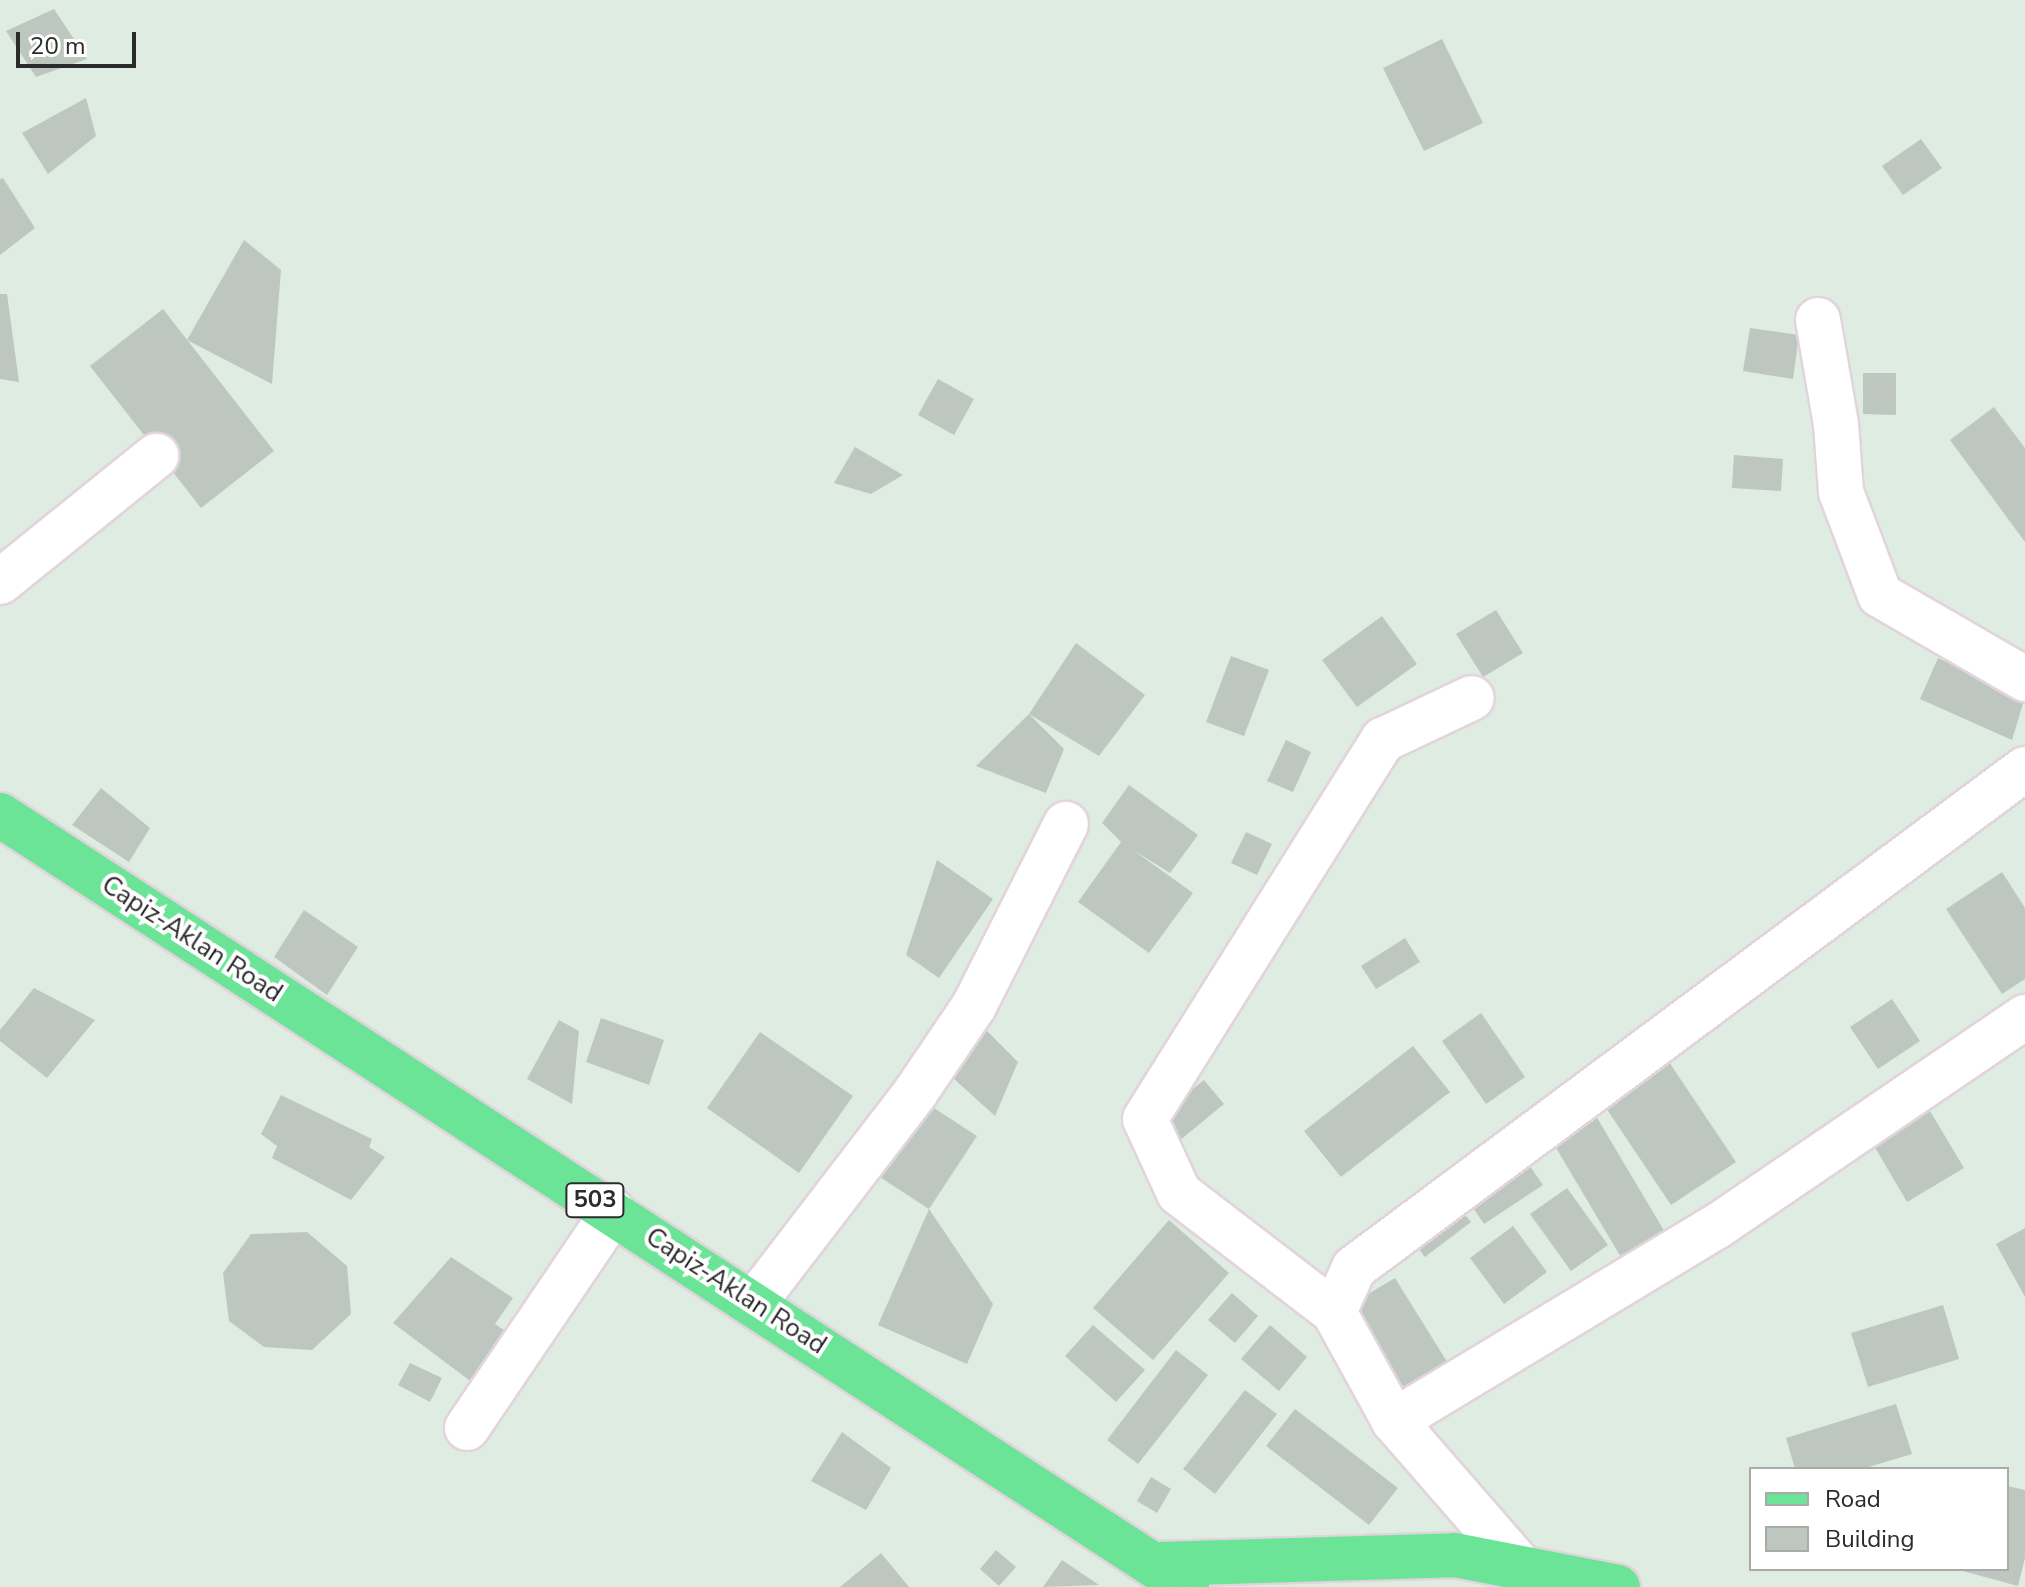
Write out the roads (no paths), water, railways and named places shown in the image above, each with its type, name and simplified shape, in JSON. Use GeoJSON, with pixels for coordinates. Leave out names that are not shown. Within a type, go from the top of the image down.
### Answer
{"type":"FeatureCollection","features":[{"type":"Feature","properties":{"kind":"main road","name":"Capiz-Aklan Road"},"geometry":{"type":"LineString","coordinates":[[0,815],[1173,1576]]}},
{"type":"Feature","properties":{"kind":"main road","name":"503"},"geometry":{"type":"LineString","coordinates":[[1173,1576],[1477,1558],[1618,1587]]}},
{"type":"Feature","properties":{"kind":"main road"},"geometry":{"type":"LineString","coordinates":[[1440,1587],[1477,1558]]}},
{"type":"Feature","properties":{"kind":"street"},"geometry":{"type":"LineString","coordinates":[[1818,320],[1836,424],[1841,492],[1880,595],[2025,679]]}},
{"type":"Feature","properties":{"kind":"street"},"geometry":{"type":"LineString","coordinates":[[0,582],[156,456]]}},
{"type":"Feature","properties":{"kind":"street"},"geometry":{"type":"LineString","coordinates":[[1472,698],[1383,740],[1145,1119],[1179,1193],[1334,1312],[1394,1421],[1521,1567]]}},
{"type":"Feature","properties":{"kind":"street"},"geometry":{"type":"LineString","coordinates":[[1334,1312],[1354,1268],[2025,769]]}},
{"type":"Feature","properties":{"kind":"street"},"geometry":{"type":"LineString","coordinates":[[754,1303],[915,1093],[974,1006],[1066,824]]}},
{"type":"Feature","properties":{"kind":"street"},"geometry":{"type":"LineString","coordinates":[[1394,1421],[1716,1227],[2025,1017]]}},
{"type":"Feature","properties":{"kind":"street"},"geometry":{"type":"LineString","coordinates":[[467,1428],[613,1212]]}}]}
